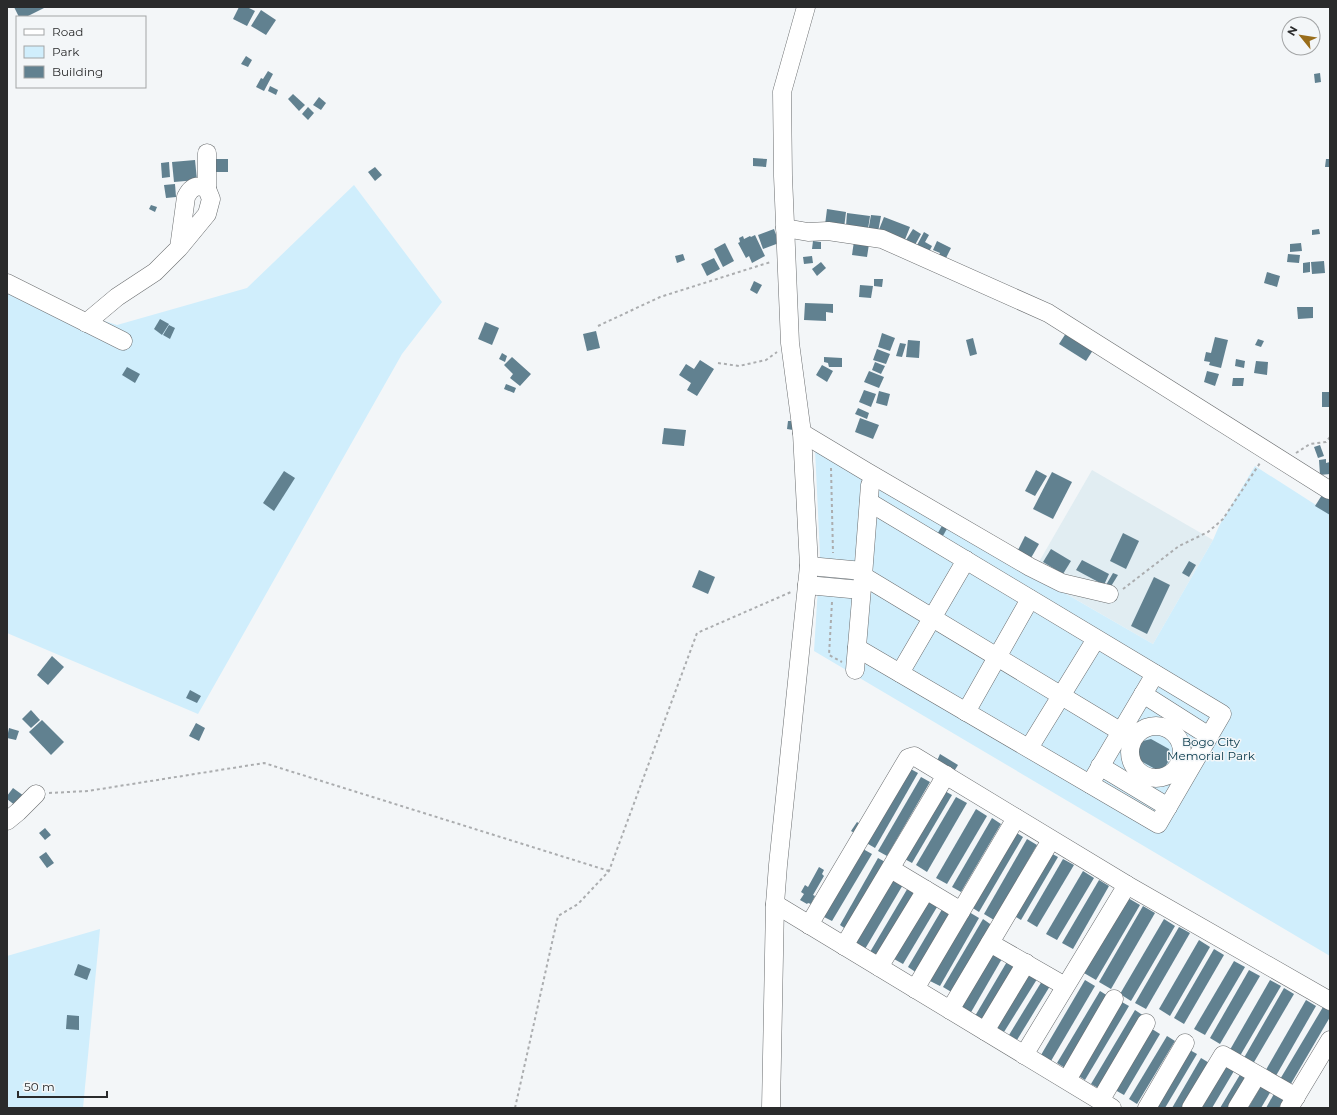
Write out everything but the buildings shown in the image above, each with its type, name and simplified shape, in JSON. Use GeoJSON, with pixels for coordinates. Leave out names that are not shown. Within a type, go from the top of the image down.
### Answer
{"type":"FeatureCollection","features":[{"type":"Feature","properties":{"kind":"street"},"geometry":{"type":"LineString","coordinates":[[771,1108],[775,904],[809,566],[802,433],[790,344],[785,228],[782,92],[806,7]]}},
{"type":"Feature","properties":{"kind":"street"},"geometry":{"type":"LineString","coordinates":[[86,323],[117,297],[155,272],[179,248],[207,214],[211,199],[208,189],[207,153]]}},
{"type":"Feature","properties":{"kind":"street"},"geometry":{"type":"LineString","coordinates":[[179,248],[186,197],[189,190],[194,187],[208,189]]}},
{"type":"Feature","properties":{"kind":"street"},"geometry":{"type":"LineString","coordinates":[[785,228],[808,232],[828,231],[882,239],[1048,313],[1328,490]]}},
{"type":"Feature","properties":{"kind":"street"},"geometry":{"type":"LineString","coordinates":[[7,283],[124,341]]}},
{"type":"Feature","properties":{"kind":"street"},"geometry":{"type":"LineString","coordinates":[[802,433],[1030,567],[1062,583],[1109,594]]}},
{"type":"Feature","properties":{"kind":"street"},"geometry":{"type":"LineString","coordinates":[[855,670],[870,485]]}},
{"type":"Feature","properties":{"kind":"street"},"geometry":{"type":"LineString","coordinates":[[857,648],[1158,824],[1168,807],[1184,768],[1210,736],[1222,714],[869,502]]}},
{"type":"Feature","properties":{"kind":"street"},"geometry":{"type":"LineString","coordinates":[[900,673],[966,560]]}},
{"type":"Feature","properties":{"kind":"street"},"geometry":{"type":"LineString","coordinates":[[809,566],[863,579],[932,618],[1127,735],[1130,755],[1134,766],[1143,775],[1151,778],[1159,778],[1184,768]]}},
{"type":"Feature","properties":{"kind":"street"},"geometry":{"type":"LineString","coordinates":[[807,585],[863,579]]}},
{"type":"Feature","properties":{"kind":"street"},"geometry":{"type":"LineString","coordinates":[[966,712],[1030,599]]}},
{"type":"Feature","properties":{"kind":"street"},"geometry":{"type":"LineString","coordinates":[[1030,748],[1096,639]]}},
{"type":"Feature","properties":{"kind":"street"},"geometry":{"type":"LineString","coordinates":[[1090,784],[1100,766],[1127,735],[1143,694],[1155,674]]}},
{"type":"Feature","properties":{"kind":"street"},"geometry":{"type":"LineString","coordinates":[[1143,694],[1210,736]]}},
{"type":"Feature","properties":{"kind":"street"},"geometry":{"type":"LineString","coordinates":[[1127,735],[1138,732],[1149,726],[1162,726],[1169,729],[1176,734],[1180,741],[1184,768]]}},
{"type":"Feature","properties":{"kind":"street"},"geometry":{"type":"LineString","coordinates":[[809,924],[908,758],[914,756],[1127,885],[1330,1001]]}},
{"type":"Feature","properties":{"kind":"street"},"geometry":{"type":"LineString","coordinates":[[1100,766],[1168,807]]}},
{"type":"Feature","properties":{"kind":"street"},"geometry":{"type":"LineString","coordinates":[[844,946],[946,775]]}},
{"type":"Feature","properties":{"kind":"street"},"geometry":{"type":"LineString","coordinates":[[7,821],[36,794]]}},
{"type":"Feature","properties":{"kind":"street"},"geometry":{"type":"LineString","coordinates":[[915,989],[1016,818]]}},
{"type":"Feature","properties":{"kind":"street"},"geometry":{"type":"LineString","coordinates":[[950,1010],[1052,840]]}},
{"type":"Feature","properties":{"kind":"street"},"geometry":{"type":"LineString","coordinates":[[891,869],[961,911]]}},
{"type":"Feature","properties":{"kind":"street"},"geometry":{"type":"LineString","coordinates":[[1024,1055],[1127,885]]}},
{"type":"Feature","properties":{"kind":"street"},"geometry":{"type":"LineString","coordinates":[[879,967],[926,890]]}},
{"type":"Feature","properties":{"kind":"street"},"geometry":{"type":"LineString","coordinates":[[775,904],[1106,1104],[1146,1023]]}},
{"type":"Feature","properties":{"kind":"street"},"geometry":{"type":"LineString","coordinates":[[990,943],[1065,986]]}},
{"type":"Feature","properties":{"kind":"street"},"geometry":{"type":"LineString","coordinates":[[985,1031],[1026,963]]}},
{"type":"Feature","properties":{"kind":"street"},"geometry":{"type":"LineString","coordinates":[[1067,1080],[1114,999]]}},
{"type":"Feature","properties":{"kind":"street"},"geometry":{"type":"LineString","coordinates":[[1191,1108],[1223,1055],[1257,1075],[1293,1102],[1330,1040]]}},
{"type":"Feature","properties":{"kind":"street"},"geometry":{"type":"LineString","coordinates":[[1147,1108],[1185,1043]]}},
{"type":"Feature","properties":{"kind":"street"},"geometry":{"type":"LineString","coordinates":[[1237,1108],[1257,1075]]}},
{"type":"Feature","properties":{"kind":"path"},"geometry":{"type":"LineString","coordinates":[[598,326],[660,298],[760,265],[786,259]]}},
{"type":"Feature","properties":{"kind":"path"},"geometry":{"type":"LineString","coordinates":[[718,363],[739,366],[766,360],[790,344]]}},
{"type":"Feature","properties":{"kind":"path"},"geometry":{"type":"LineString","coordinates":[[1109,594],[1118,592],[1127,587],[1179,546],[1208,532],[1223,519],[1258,465],[1268,457],[1279,459],[1290,457],[1310,444],[1326,442],[1330,437]]}},
{"type":"Feature","properties":{"kind":"path"},"geometry":{"type":"LineString","coordinates":[[515,1108],[558,916],[578,904],[609,871],[697,633],[807,585]]}},
{"type":"Feature","properties":{"kind":"path"},"geometry":{"type":"LineString","coordinates":[[36,794],[88,791],[264,763],[609,871]]}},
{"type":"Feature","properties":{"kind":"shaded area"},"geometry":{"type":"Polygon","coordinates":[[[1092,470],[1213,540],[1153,644],[1032,574],[1092,470]]]}},
{"type":"Feature","properties":{"kind":"green space"},"geometry":{"type":"Polygon","coordinates":[[[354,185],[442,302],[402,354],[198,714],[7,633],[7,285],[36,299],[117,325],[247,288],[354,185]]]}},
{"type":"Feature","properties":{"kind":"green space","name":"Bogo City Memorial Park"},"geometry":{"type":"Polygon","coordinates":[[[815,449],[1153,644],[1213,540],[1219,526],[1255,466],[1330,514],[1330,956],[814,651],[820,555],[815,449]]]}},
{"type":"Feature","properties":{"kind":"green space"},"geometry":{"type":"Polygon","coordinates":[[[100,929],[83,1108],[7,1108],[7,956],[100,929]]]}}]}
